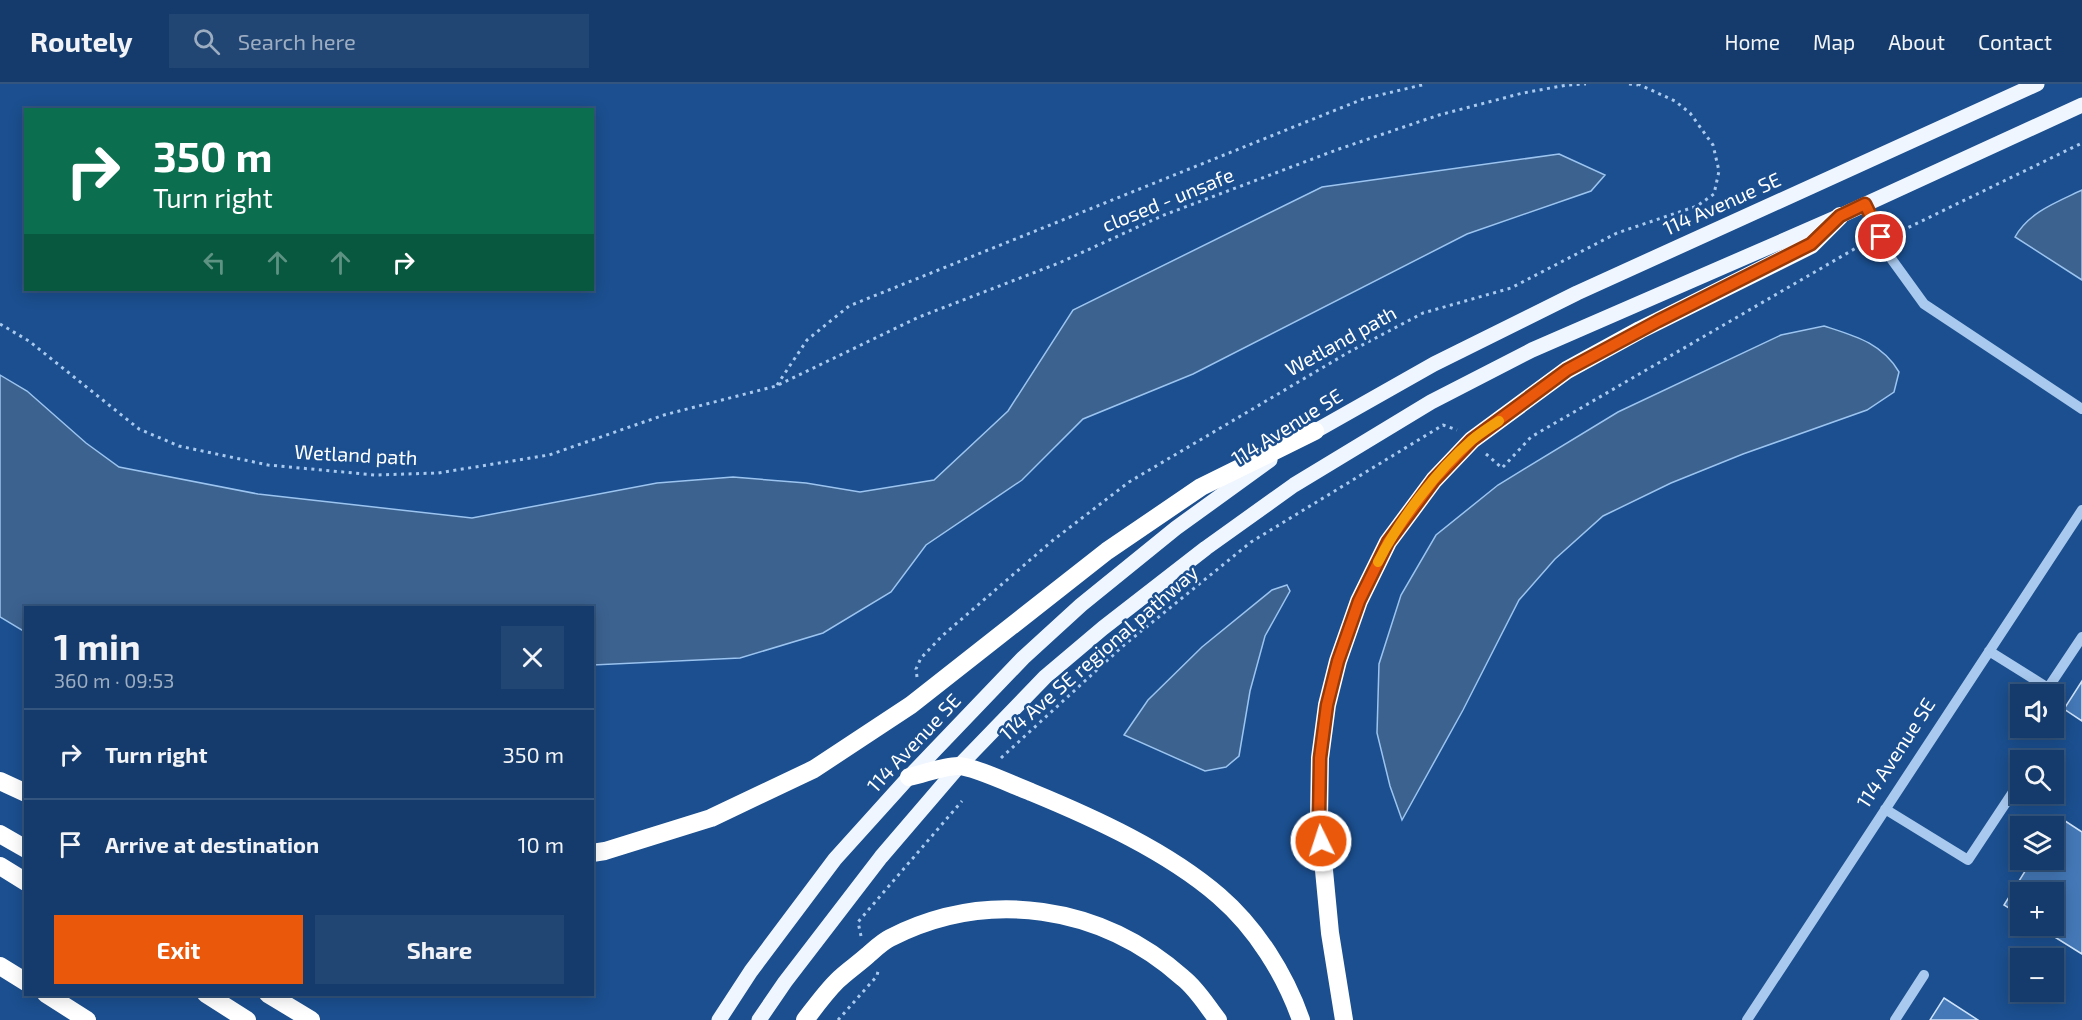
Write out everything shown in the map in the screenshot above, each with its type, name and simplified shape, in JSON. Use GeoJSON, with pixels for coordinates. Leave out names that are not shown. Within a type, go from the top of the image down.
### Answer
{"type":"FeatureCollection","features":[{"type":"Feature","properties":{"kind":"highway"},"geometry":{"type":"LineString","coordinates":[[1344,1020],[1330,933],[1319,818],[1320,758],[1327,705],[1338,661],[1359,601],[1388,542],[1434,480],[1472,440],[1567,370],[1811,244],[1840,216]]}},
{"type":"Feature","properties":{"kind":"highway"},"geometry":{"type":"LineString","coordinates":[[594,852],[711,818],[814,770],[911,705],[1107,551],[1201,487],[1315,431]]}},
{"type":"Feature","properties":{"kind":"highway"},"geometry":{"type":"LineString","coordinates":[[909,777],[959,766],[987,774],[1059,803],[1174,863],[1219,896],[1257,936],[1292,993],[1301,1020]]}},
{"type":"Feature","properties":{"kind":"highway"},"geometry":{"type":"LineString","coordinates":[[0,781],[24,793]]}},
{"type":"Feature","properties":{"kind":"highway"},"geometry":{"type":"LineString","coordinates":[[0,834],[24,848]]}},
{"type":"Feature","properties":{"kind":"highway"},"geometry":{"type":"LineString","coordinates":[[0,866],[24,881]]}},
{"type":"Feature","properties":{"kind":"highway"},"geometry":{"type":"LineString","coordinates":[[805,1020],[836,982],[888,939],[931,922],[973,911],[1016,908],[1063,916],[1111,931],[1149,950],[1186,979],[1218,1020]]}},
{"type":"Feature","properties":{"kind":"highway"},"geometry":{"type":"LineString","coordinates":[[0,966],[24,981]]}},
{"type":"Feature","properties":{"kind":"highway"},"geometry":{"type":"LineString","coordinates":[[49,996],[87,1020]]}},
{"type":"Feature","properties":{"kind":"highway"},"geometry":{"type":"LineString","coordinates":[[209,996],[247,1020]]}},
{"type":"Feature","properties":{"kind":"highway"},"geometry":{"type":"LineString","coordinates":[[271,996],[311,1020]]}},
{"type":"Feature","properties":{"kind":"main road","name":"114 Avenue SE"},"geometry":{"type":"LineString","coordinates":[[719,1020],[751,971],[835,859],[909,777],[1023,658],[1081,605],[1176,528],[1259,467],[1315,431],[1434,364],[1578,293],[2037,84]]}},
{"type":"Feature","properties":{"kind":"main road"},"geometry":{"type":"LineString","coordinates":[[759,1020],[785,982],[881,857],[959,766],[1053,670],[1197,555],[1294,485],[1431,402],[1532,350],[1840,216],[2082,105]]}},
{"type":"Feature","properties":{"kind":"street"},"geometry":{"type":"LineString","coordinates":[[1865,204],[1890,256],[1924,304],[2082,409]]}},
{"type":"Feature","properties":{"kind":"street","name":"114 Avenue SE"},"geometry":{"type":"LineString","coordinates":[[1748,1020],[2082,510]]}},
{"type":"Feature","properties":{"kind":"street"},"geometry":{"type":"LineString","coordinates":[[1989,651],[2048,688],[2082,637]]}},
{"type":"Feature","properties":{"kind":"street"},"geometry":{"type":"LineString","coordinates":[[1885,809],[1968,860],[2010,797]]}},
{"type":"Feature","properties":{"kind":"street"},"geometry":{"type":"LineString","coordinates":[[1895,1020],[1924,975]]}},
{"type":"Feature","properties":{"kind":"path"},"geometry":{"type":"LineString","coordinates":[[776,387],[807,340],[849,306],[1363,99],[1426,84]]}},
{"type":"Feature","properties":{"kind":"path","name":"closed - unsafe"},"geometry":{"type":"LineString","coordinates":[[776,387],[919,317],[1059,263],[1164,215],[1317,157],[1439,115],[1523,93],[1586,84]]}},
{"type":"Feature","properties":{"kind":"path"},"geometry":{"type":"LineString","coordinates":[[1629,84],[1639,84]]}},
{"type":"Feature","properties":{"kind":"path","name":"Wetland path"},"geometry":{"type":"LineString","coordinates":[[918,679],[916,669],[921,658],[942,636],[1052,541],[1129,482],[1349,352],[1423,313],[1510,288],[1617,233],[1697,206],[1714,194],[1719,171],[1713,145],[1690,113],[1675,101],[1639,84]]}},
{"type":"Feature","properties":{"kind":"path"},"geometry":{"type":"LineString","coordinates":[[1486,454],[1502,468],[1531,437],[1869,241],[1898,233],[2082,143]]}},
{"type":"Feature","properties":{"kind":"path","name":"Wetland path"},"geometry":{"type":"LineString","coordinates":[[0,324],[29,340],[139,429],[179,446],[268,465],[375,475],[438,473],[549,455],[664,415],[776,387]]}},
{"type":"Feature","properties":{"kind":"path","name":"114 Ave SE regional pathway"},"geometry":{"type":"LineString","coordinates":[[1001,758],[1123,646],[1251,542],[1443,426],[1462,431]]}},
{"type":"Feature","properties":{"kind":"path"},"geometry":{"type":"LineString","coordinates":[[861,936],[858,922],[962,801]]}},
{"type":"Feature","properties":{"kind":"path"},"geometry":{"type":"LineString","coordinates":[[838,1020],[877,976],[879,963]]}},
{"type":"Feature","properties":{"kind":"water"},"geometry":{"type":"Polygon","coordinates":[[[1559,154],[1605,175],[1591,191],[1467,234],[1193,374],[1083,419],[1022,480],[926,545],[891,592],[823,633],[740,658],[594,665],[594,606],[24,606],[24,631],[0,617],[0,375],[27,391],[86,443],[119,467],[258,494],[472,518],[657,483],[733,477],[806,483],[860,492],[934,480],[1008,411],[1073,310],[1322,187],[1559,154]]]}},
{"type":"Feature","properties":{"kind":"water"},"geometry":{"type":"Polygon","coordinates":[[[2082,190],[2082,280],[2015,237],[2036,214],[2082,190]]]}},
{"type":"Feature","properties":{"kind":"water"},"geometry":{"type":"Polygon","coordinates":[[[1824,326],[1857,337],[1884,354],[1899,372],[1894,392],[1867,410],[1743,454],[1671,483],[1603,516],[1555,559],[1519,600],[1463,710],[1402,820],[1390,786],[1377,733],[1379,664],[1401,595],[1436,535],[1498,485],[1618,412],[1781,335],[1824,326]]]}},
{"type":"Feature","properties":{"kind":"water"},"geometry":{"type":"Polygon","coordinates":[[[1287,585],[1290,591],[1265,636],[1250,691],[1239,756],[1226,767],[1205,771],[1124,735],[1148,700],[1202,647],[1272,590],[1287,585]]]}},
{"type":"Feature","properties":{"kind":"building"},"geometry":{"type":"Polygon","coordinates":[[[2082,681],[2082,721],[2064,709],[2082,681]]]}},
{"type":"Feature","properties":{"kind":"building"},"geometry":{"type":"Polygon","coordinates":[[[2064,820],[2082,832],[2082,954],[2053,936],[2064,936],[2064,882],[2018,882],[2026,870],[2064,870],[2064,820]]]}},
{"type":"Feature","properties":{"kind":"building"},"geometry":{"type":"Polygon","coordinates":[[[2010,895],[2010,909],[2004,905],[2010,895]]]}},
{"type":"Feature","properties":{"kind":"building"},"geometry":{"type":"Polygon","coordinates":[[[1944,998],[1978,1020],[1930,1020],[1944,998]]]}},
{"type":"Feature","properties":{"kind":"slow traffic"},"geometry":{"type":"LineString","coordinates":[[1378,562],[1388,542],[1434,480],[1472,440],[1499,421]]}},
{"type":"Feature","properties":{"kind":"route"},"geometry":{"type":"LineString","coordinates":[[1321,841],[1320,758],[1327,705],[1338,661],[1359,601],[1388,542],[1434,480],[1472,440],[1567,370],[1811,244],[1840,216],[1865,204],[1881,237]]}}]}
